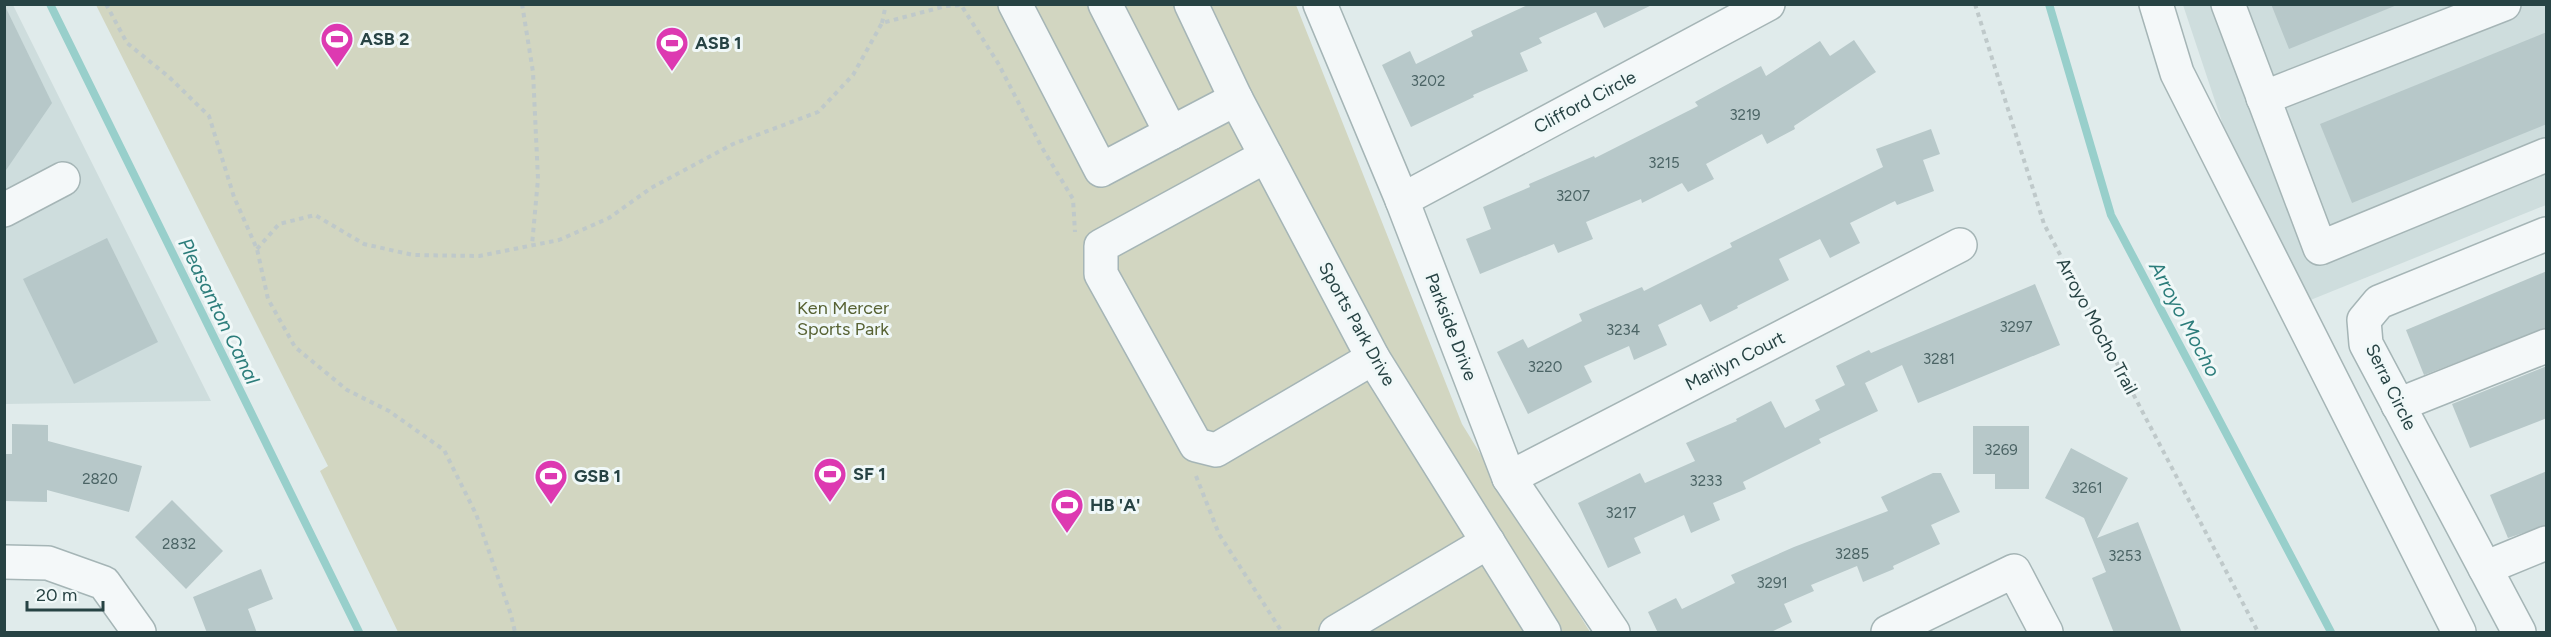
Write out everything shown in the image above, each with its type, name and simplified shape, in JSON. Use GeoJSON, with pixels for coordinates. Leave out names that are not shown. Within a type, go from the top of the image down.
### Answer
{"type":"FeatureCollection","features":[{"type":"Feature","properties":{"kind":"street"},"geometry":{"type":"LineString","coordinates":[[1015,4],[1101,170],[1236,99]]}},
{"type":"Feature","properties":{"kind":"street"},"geometry":{"type":"LineString","coordinates":[[1105,4],[1171,133]]}},
{"type":"Feature","properties":{"kind":"street","name":"Sports Park Drive"},"geometry":{"type":"LineString","coordinates":[[1191,4],[1236,99],[1373,358],[1544,633]]}},
{"type":"Feature","properties":{"kind":"street","name":"Parkside Drive"},"geometry":{"type":"LineString","coordinates":[[1320,4],[1402,200],[1509,478],[1613,633]]}},
{"type":"Feature","properties":{"kind":"street","name":"Clifford Circle"},"geometry":{"type":"LineString","coordinates":[[1402,200],[1768,4]]}},
{"type":"Feature","properties":{"kind":"street"},"geometry":{"type":"LineString","coordinates":[[2156,4],[2177,73],[2459,633]]}},
{"type":"Feature","properties":{"kind":"street"},"geometry":{"type":"LineString","coordinates":[[2228,4],[2320,248],[2547,155]]}},
{"type":"Feature","properties":{"kind":"street"},"geometry":{"type":"LineString","coordinates":[[2263,98],[2504,4]]}},
{"type":"Feature","properties":{"kind":"street"},"geometry":{"type":"LineString","coordinates":[[1266,156],[1101,246],[1101,274],[1196,446],[1216,450],[1373,358]]}},
{"type":"Feature","properties":{"kind":"street"},"geometry":{"type":"LineString","coordinates":[[4,210],[63,179]]}},
{"type":"Feature","properties":{"kind":"street","name":"Serra Circle"},"geometry":{"type":"LineString","coordinates":[[2519,633],[2366,344],[2364,320],[2379,302],[2547,234]]}},
{"type":"Feature","properties":{"kind":"street","name":"Marilyn Court"},"geometry":{"type":"LineString","coordinates":[[1509,478],[1960,245]]}},
{"type":"Feature","properties":{"kind":"street"},"geometry":{"type":"LineString","coordinates":[[2398,405],[2547,346]]}},
{"type":"Feature","properties":{"kind":"street"},"geometry":{"type":"LineString","coordinates":[[1336,633],[1488,542]]}},
{"type":"Feature","properties":{"kind":"street"},"geometry":{"type":"LineString","coordinates":[[2485,568],[2547,543]]}},
{"type":"Feature","properties":{"kind":"street"},"geometry":{"type":"LineString","coordinates":[[4,562],[48,563],[104,582],[139,633]]}},
{"type":"Feature","properties":{"kind":"street"},"geometry":{"type":"LineString","coordinates":[[1888,633],[2014,571],[2046,633]]}},
{"type":"Feature","properties":{"kind":"path"},"geometry":{"type":"LineString","coordinates":[[106,4],[126,43],[169,77],[209,117],[234,197],[257,249],[268,299],[295,348],[347,390],[389,411],[444,450],[476,514],[511,615],[514,633]]}},
{"type":"Feature","properties":{"kind":"path"},"geometry":{"type":"LineString","coordinates":[[522,4],[533,72],[538,179],[532,245]]}},
{"type":"Feature","properties":{"kind":"path"},"geometry":{"type":"LineString","coordinates":[[257,249],[279,224],[315,215],[364,244],[413,255],[479,256],[559,240],[609,218],[651,188],[733,144],[818,112],[853,75],[882,23],[886,4]]}},
{"type":"Feature","properties":{"kind":"path","name":"Arroyo Mocho Trail"},"geometry":{"type":"LineString","coordinates":[[1975,4],[2044,224],[2258,633]]}},
{"type":"Feature","properties":{"kind":"path"},"geometry":{"type":"LineString","coordinates":[[882,23],[946,6],[961,5],[998,63],[1041,146],[1073,199],[1075,241]]}},
{"type":"Feature","properties":{"kind":"path"},"geometry":{"type":"LineString","coordinates":[[1191,468],[1200,483],[1219,534],[1282,633]]}},
{"type":"Feature","properties":{"kind":"shaded area"},"geometry":{"type":"Polygon","coordinates":[[[4,5],[13,5],[211,401],[5,404],[4,5]]]}},
{"type":"Feature","properties":{"kind":"shaded area"},"geometry":{"type":"Polygon","coordinates":[[[2183,5],[2546,5],[2546,205],[2303,303],[2238,170],[2183,5]]]}},
{"type":"Feature","properties":{"kind":"green space","name":"Ken Mercer Sports Park"},"geometry":{"type":"Polygon","coordinates":[[[96,5],[1296,5],[1462,424],[1590,632],[398,632],[320,471],[328,466],[96,5]]]}},
{"type":"Feature","properties":{"kind":"building"},"geometry":{"type":"Polygon","coordinates":[[[4,4],[52,103],[4,173],[4,4]]]}},
{"type":"Feature","properties":{"kind":"building"},"geometry":{"type":"Polygon","coordinates":[[[1530,4],[1654,4],[1604,28],[1596,12],[1539,38],[1542,43],[1520,53],[1528,71],[1473,95],[1474,97],[1411,127],[1382,65],[1410,51],[1416,64],[1473,36],[1471,31],[1530,4]]]}},
{"type":"Feature","properties":{"kind":"building"},"geometry":{"type":"Polygon","coordinates":[[[2271,4],[2397,4],[2397,5],[2289,49],[2271,4]]]}},
{"type":"Feature","properties":{"kind":"building"},"geometry":{"type":"Polygon","coordinates":[[[2547,32],[2547,124],[2352,203],[2320,124],[2547,32]]]}},
{"type":"Feature","properties":{"kind":"building"},"geometry":{"type":"Polygon","coordinates":[[[1854,40],[1876,72],[1794,126],[1795,129],[1767,144],[1762,134],[1706,164],[1714,179],[1688,192],[1682,183],[1642,203],[1641,199],[1586,222],[1593,239],[1558,253],[1554,244],[1480,274],[1466,239],[1491,229],[1483,207],[1530,187],[1529,184],[1594,156],[1595,158],[1698,106],[1695,102],[1761,66],[1766,76],[1820,41],[1830,56],[1854,40]]]}},
{"type":"Feature","properties":{"kind":"building"},"geometry":{"type":"Polygon","coordinates":[[[1931,129],[1940,154],[1923,160],[1934,191],[1897,205],[1895,201],[1850,223],[1860,243],[1830,258],[1820,239],[1779,259],[1789,280],[1710,322],[1701,304],[1658,325],[1667,345],[1634,360],[1629,346],[1584,366],[1592,382],[1528,414],[1497,352],[1523,339],[1528,348],[1582,321],[1579,314],[1642,287],[1644,291],[1732,247],[1730,243],[1883,167],[1876,149],[1931,129]]]}},
{"type":"Feature","properties":{"kind":"building"},"geometry":{"type":"Polygon","coordinates":[[[107,238],[158,342],[74,384],[23,279],[107,238]]]}},
{"type":"Feature","properties":{"kind":"building"},"geometry":{"type":"Polygon","coordinates":[[[2547,271],[2547,328],[2424,375],[2406,330],[2547,271]]]}},
{"type":"Feature","properties":{"kind":"building"},"geometry":{"type":"Polygon","coordinates":[[[2035,284],[2060,345],[1918,403],[1902,365],[1865,383],[1878,411],[1819,439],[1821,443],[1743,482],[1746,489],[1713,503],[1720,520],[1691,533],[1684,515],[1634,538],[1641,553],[1608,568],[1578,503],[1640,473],[1645,483],[1695,461],[1686,443],[1737,421],[1736,419],[1771,401],[1785,428],[1820,410],[1815,400],[1845,385],[1836,366],[1869,350],[1871,353],[2035,284]]]}},
{"type":"Feature","properties":{"kind":"building"},"geometry":{"type":"Polygon","coordinates":[[[2547,366],[2547,418],[2470,448],[2452,404],[2547,366]]]}},
{"type":"Feature","properties":{"kind":"building"},"geometry":{"type":"Polygon","coordinates":[[[12,424],[48,425],[48,441],[142,466],[129,512],[47,490],[47,502],[4,501],[4,454],[12,454],[12,424]]]}},
{"type":"Feature","properties":{"kind":"building"},"geometry":{"type":"Polygon","coordinates":[[[1973,426],[2029,426],[2029,489],[1995,489],[1995,474],[1973,474],[1973,426]]]}},
{"type":"Feature","properties":{"kind":"building"},"geometry":{"type":"Polygon","coordinates":[[[2071,448],[2128,478],[2097,538],[2138,522],[2182,633],[2114,633],[2092,578],[2106,572],[2084,518],[2045,498],[2071,448]]]}},
{"type":"Feature","properties":{"kind":"building"},"geometry":{"type":"Polygon","coordinates":[[[2547,471],[2547,525],[2508,538],[2490,495],[2547,471]]]}},
{"type":"Feature","properties":{"kind":"building"},"geometry":{"type":"Polygon","coordinates":[[[1933,473],[1941,473],[1960,512],[1931,525],[1940,544],[1893,566],[1894,569],[1863,582],[1857,566],[1811,585],[1814,591],[1784,604],[1792,622],[1769,633],[1658,633],[1648,612],[1676,598],[1682,609],[1735,583],[1731,575],[1794,547],[1888,511],[1881,497],[1933,473]]]}},
{"type":"Feature","properties":{"kind":"building"},"geometry":{"type":"Polygon","coordinates":[[[172,500],[223,551],[186,589],[135,537],[172,500]]]}},
{"type":"Feature","properties":{"kind":"building"},"geometry":{"type":"Polygon","coordinates":[[[261,569],[273,599],[248,609],[257,633],[207,633],[193,597],[261,569]]]}},
{"type":"Feature","properties":{"kind":"waterway","name":"Pleasanton Canal"},"geometry":{"type":"LineString","coordinates":[[50,4],[359,632]]}},
{"type":"Feature","properties":{"kind":"waterway","name":"Arroyo Mocho"},"geometry":{"type":"LineString","coordinates":[[2049,4],[2111,215],[2331,632]]}},
{"type":"Feature","properties":{"kind":"place","name":"ASB 2"},"geometry":{"type":"Point","coordinates":[337,68]}},
{"type":"Feature","properties":{"kind":"place","name":"ASB 1"},"geometry":{"type":"Point","coordinates":[672,72]}},
{"type":"Feature","properties":{"kind":"place","name":"SF 1"},"geometry":{"type":"Point","coordinates":[830,503]}},
{"type":"Feature","properties":{"kind":"place","name":"GSB 1"},"geometry":{"type":"Point","coordinates":[551,505]}},
{"type":"Feature","properties":{"kind":"place","name":"HB 'A'"},"geometry":{"type":"Point","coordinates":[1067,534]}}]}
